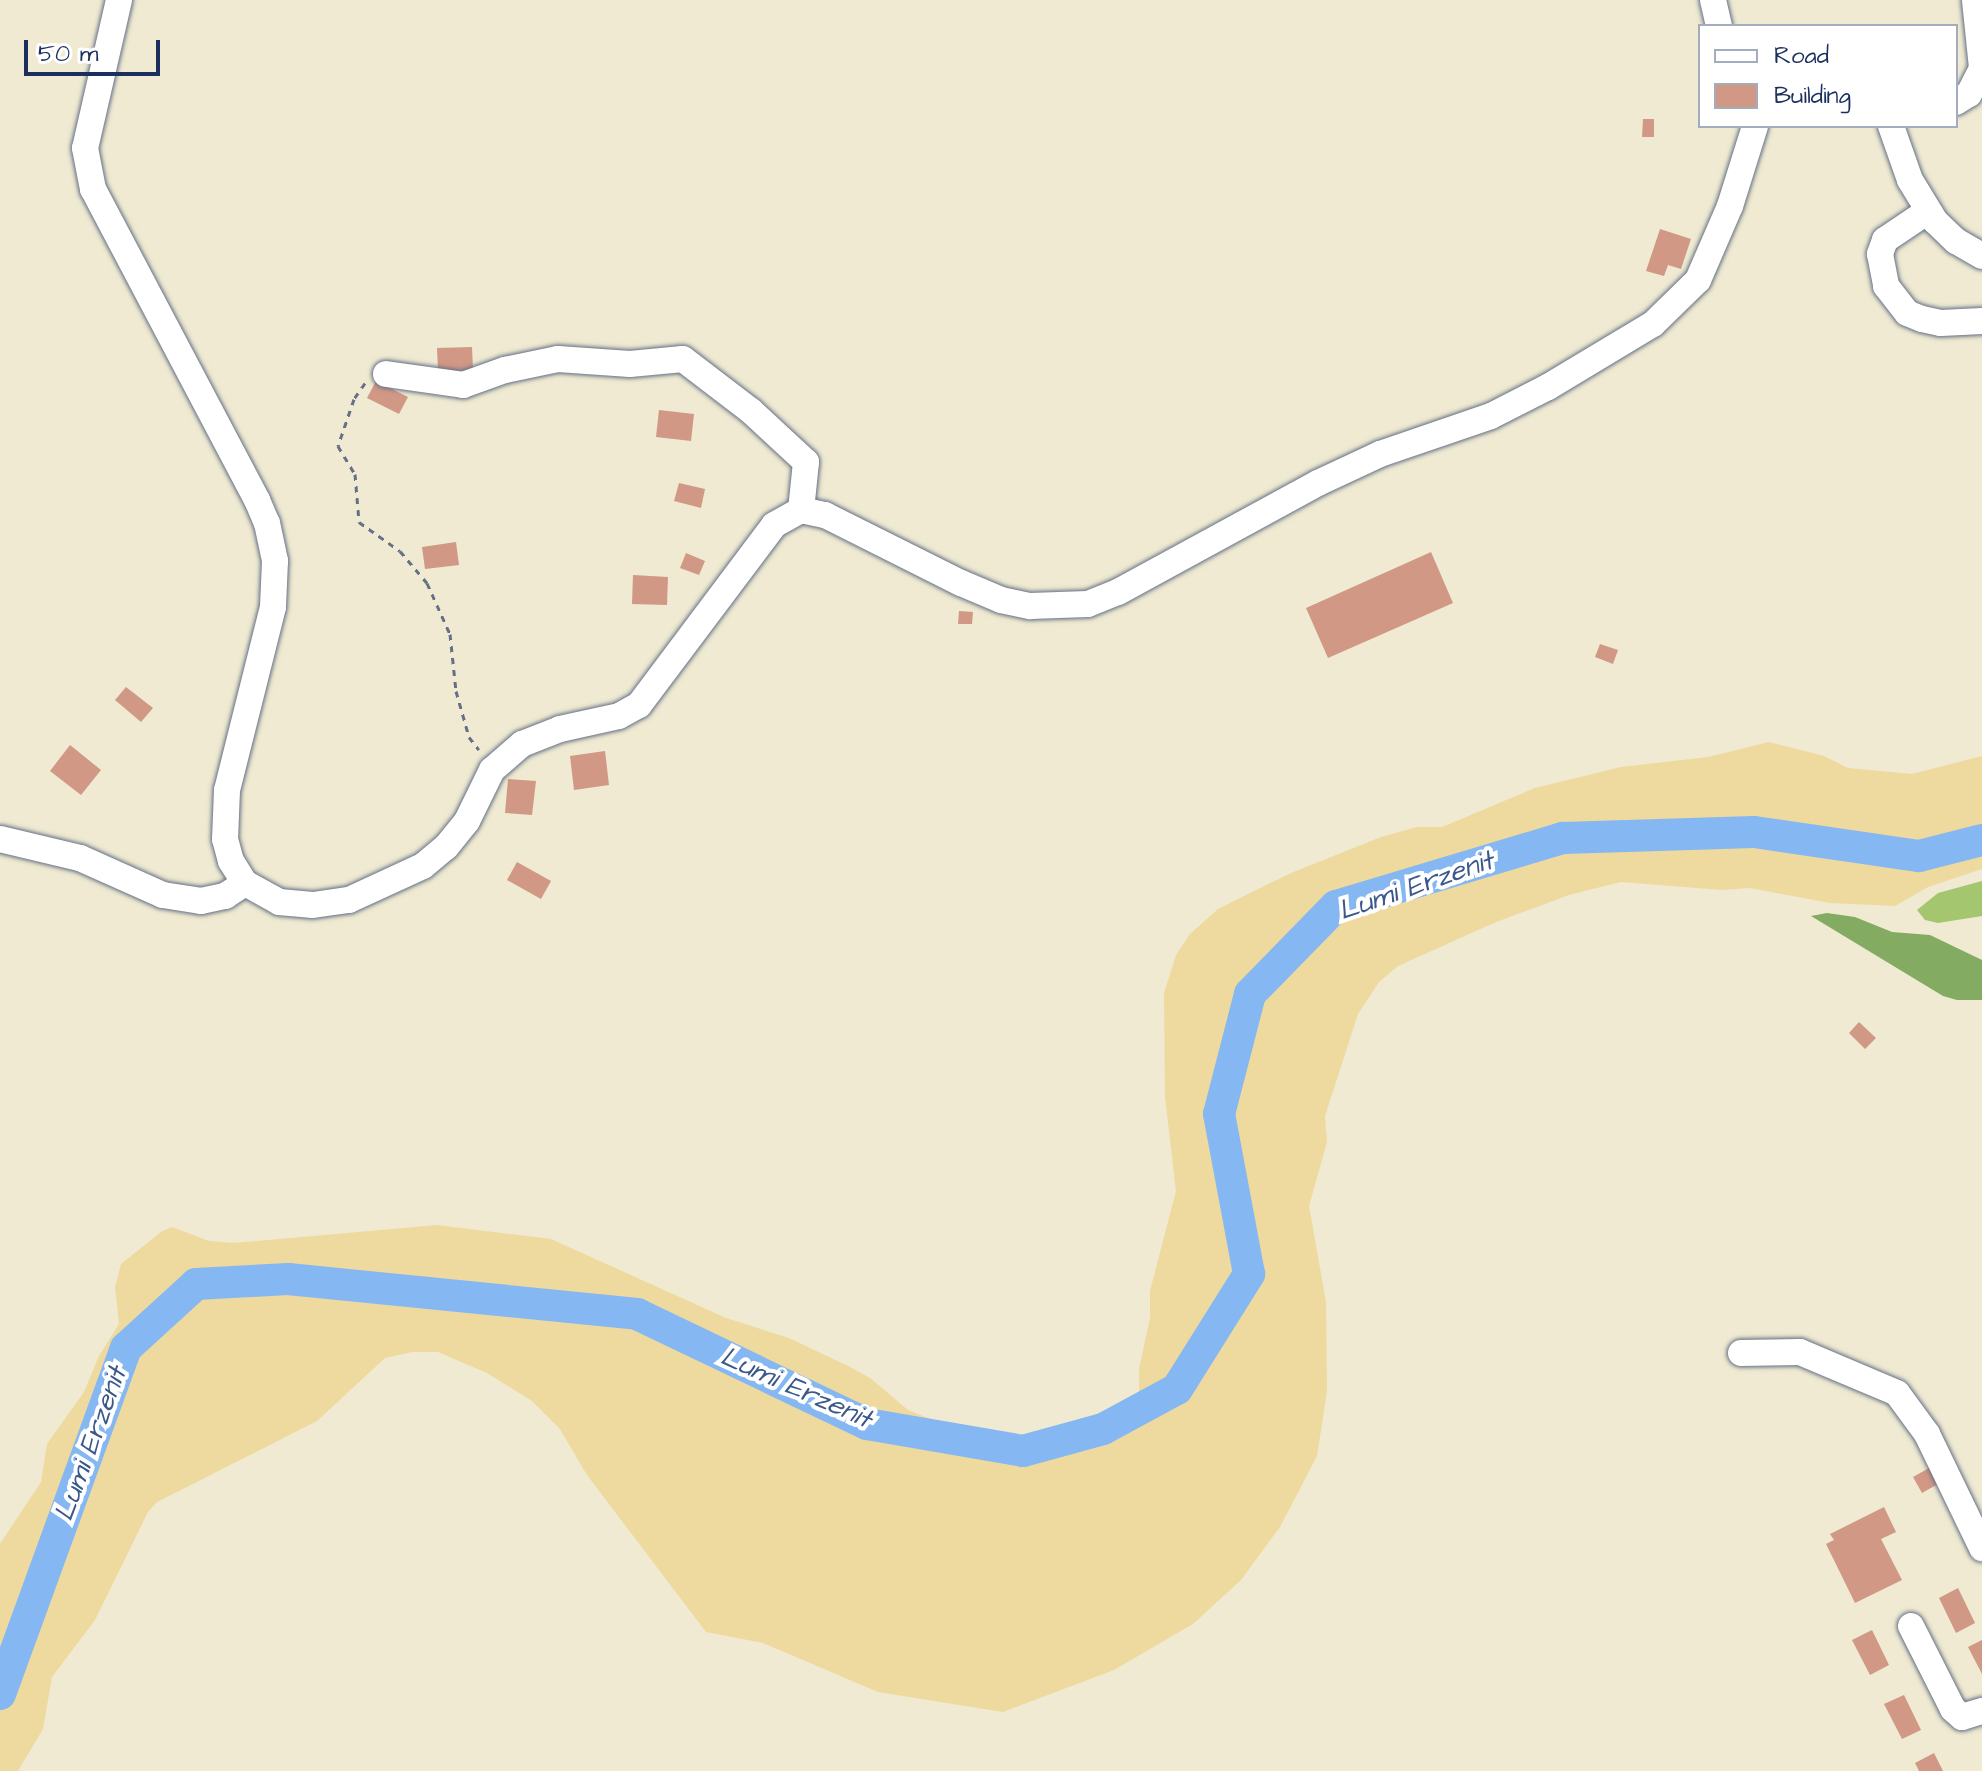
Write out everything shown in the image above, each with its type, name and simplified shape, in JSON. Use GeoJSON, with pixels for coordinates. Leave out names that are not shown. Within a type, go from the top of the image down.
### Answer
{"type":"FeatureCollection","features":[{"type":"Feature","properties":{"kind":"street"},"geometry":{"type":"LineString","coordinates":[[119,0],[85,148],[93,189],[257,500],[267,523],[275,561],[273,607],[226,804],[225,839],[231,861],[245,883],[279,902],[313,905],[349,900],[389,885],[423,866],[446,847],[467,821],[492,770],[506,754],[538,735],[619,716],[639,705],[774,525],[801,510],[812,510],[849,526],[1001,600],[1030,606],[1088,604],[1368,459],[1441,430],[1491,416],[1548,387],[1653,324],[1698,280],[1730,206],[1754,128]]}},
{"type":"Feature","properties":{"kind":"street"},"geometry":{"type":"LineString","coordinates":[[1713,0],[1719,24]]}},
{"type":"Feature","properties":{"kind":"street"},"geometry":{"type":"LineString","coordinates":[[1958,101],[1969,94],[1982,68],[1975,0]]}},
{"type":"Feature","properties":{"kind":"street"},"geometry":{"type":"LineString","coordinates":[[1892,128],[1910,180],[1928,211],[1956,241],[1982,256]]}},
{"type":"Feature","properties":{"kind":"street"},"geometry":{"type":"LineString","coordinates":[[1928,211],[1885,240],[1880,254],[1886,286],[1907,313],[1922,319],[1941,323],[1982,321]]}},
{"type":"Feature","properties":{"kind":"street"},"geometry":{"type":"LineString","coordinates":[[386,374],[463,385],[505,370],[558,359],[630,364],[683,359],[751,411],[806,462],[801,510]]}},
{"type":"Feature","properties":{"kind":"street"},"geometry":{"type":"LineString","coordinates":[[0,839],[80,858],[163,895],[201,901],[225,896],[245,883]]}},
{"type":"Feature","properties":{"kind":"street"},"geometry":{"type":"LineString","coordinates":[[1741,1353],[1800,1352],[1897,1393],[1927,1434],[1982,1548]]}},
{"type":"Feature","properties":{"kind":"street"},"geometry":{"type":"LineString","coordinates":[[1911,1626],[1953,1709],[1962,1717],[1982,1711]]}},
{"type":"Feature","properties":{"kind":"path"},"geometry":{"type":"LineString","coordinates":[[386,374],[372,372],[354,399],[338,446],[355,474],[359,522],[400,551],[427,583],[450,634],[456,691],[469,737],[492,770]]}},
{"type":"Feature","properties":{"kind":"green space"},"geometry":{"type":"Polygon","coordinates":[[[1982,881],[1982,916],[1938,923],[1925,920],[1917,910],[1938,893],[1982,881]]]}},
{"type":"Feature","properties":{"kind":"green space"},"geometry":{"type":"Polygon","coordinates":[[[1827,913],[1855,917],[1892,932],[1930,935],[1982,960],[1982,1000],[1957,1000],[1943,996],[1811,916],[1827,913]]]}},
{"type":"Feature","properties":{"kind":"sand"},"geometry":{"type":"Polygon","coordinates":[[[1769,742],[1824,756],[1848,768],[1912,774],[1982,756],[1982,869],[1928,887],[1895,906],[1830,903],[1750,888],[1722,890],[1621,882],[1569,895],[1496,922],[1398,966],[1379,982],[1358,1014],[1325,1116],[1327,1142],[1309,1206],[1326,1302],[1327,1391],[1317,1456],[1280,1527],[1241,1580],[1193,1624],[1114,1670],[1003,1712],[878,1692],[763,1643],[706,1632],[587,1475],[560,1429],[532,1401],[487,1373],[438,1352],[412,1352],[385,1358],[317,1421],[157,1502],[148,1512],[95,1620],[52,1677],[43,1729],[18,1771],[0,1771],[0,1544],[41,1482],[47,1444],[84,1392],[99,1356],[119,1324],[115,1287],[121,1264],[161,1232],[172,1227],[209,1241],[234,1243],[437,1225],[551,1239],[726,1318],[789,1338],[848,1366],[870,1378],[908,1410],[963,1432],[1063,1455],[1087,1442],[1109,1417],[1139,1395],[1139,1369],[1150,1318],[1150,1291],[1176,1191],[1165,1097],[1164,993],[1176,955],[1190,934],[1218,909],[1291,873],[1381,837],[1417,827],[1442,827],[1535,788],[1621,767],[1708,757],[1769,742]]]}},
{"type":"Feature","properties":{"kind":"building"},"geometry":{"type":"Polygon","coordinates":[[[1643,119],[1654,119],[1654,137],[1642,137],[1643,119]]]}},
{"type":"Feature","properties":{"kind":"building"},"geometry":{"type":"Polygon","coordinates":[[[1660,229],[1691,239],[1681,269],[1668,265],[1664,276],[1646,271],[1660,229]]]}},
{"type":"Feature","properties":{"kind":"building"},"geometry":{"type":"Polygon","coordinates":[[[472,347],[473,370],[438,372],[437,348],[472,347]]]}},
{"type":"Feature","properties":{"kind":"building"},"geometry":{"type":"Polygon","coordinates":[[[376,381],[408,397],[399,414],[367,398],[376,381]]]}},
{"type":"Feature","properties":{"kind":"building"},"geometry":{"type":"Polygon","coordinates":[[[659,410],[694,414],[691,441],[656,437],[659,410]]]}},
{"type":"Feature","properties":{"kind":"building"},"geometry":{"type":"Polygon","coordinates":[[[679,483],[705,489],[701,508],[674,501],[679,483]]]}},
{"type":"Feature","properties":{"kind":"building"},"geometry":{"type":"Polygon","coordinates":[[[456,542],[459,565],[425,569],[422,547],[456,542]]]}},
{"type":"Feature","properties":{"kind":"building"},"geometry":{"type":"Polygon","coordinates":[[[1431,552],[1453,603],[1328,658],[1306,608],[1431,552]]]}},
{"type":"Feature","properties":{"kind":"building"},"geometry":{"type":"Polygon","coordinates":[[[686,553],[705,561],[699,575],[680,568],[686,553]]]}},
{"type":"Feature","properties":{"kind":"building"},"geometry":{"type":"Polygon","coordinates":[[[633,575],[668,577],[667,605],[632,604],[633,575]]]}},
{"type":"Feature","properties":{"kind":"building"},"geometry":{"type":"Polygon","coordinates":[[[959,611],[973,612],[972,624],[958,624],[959,611]]]}},
{"type":"Feature","properties":{"kind":"building"},"geometry":{"type":"Polygon","coordinates":[[[1600,644],[1618,650],[1613,664],[1595,657],[1600,644]]]}},
{"type":"Feature","properties":{"kind":"building"},"geometry":{"type":"Polygon","coordinates":[[[126,687],[153,708],[141,722],[115,700],[126,687]]]}},
{"type":"Feature","properties":{"kind":"building"},"geometry":{"type":"Polygon","coordinates":[[[70,745],[101,770],[81,795],[50,771],[70,745]]]}},
{"type":"Feature","properties":{"kind":"building"},"geometry":{"type":"Polygon","coordinates":[[[605,751],[609,785],[574,790],[570,756],[605,751]]]}},
{"type":"Feature","properties":{"kind":"building"},"geometry":{"type":"Polygon","coordinates":[[[508,779],[536,781],[532,815],[505,813],[508,779]]]}},
{"type":"Feature","properties":{"kind":"building"},"geometry":{"type":"Polygon","coordinates":[[[517,862],[551,881],[541,899],[507,880],[517,862]]]}},
{"type":"Feature","properties":{"kind":"building"},"geometry":{"type":"Polygon","coordinates":[[[1859,1022],[1876,1038],[1865,1049],[1849,1033],[1859,1022]]]}},
{"type":"Feature","properties":{"kind":"building"},"geometry":{"type":"Polygon","coordinates":[[[1929,1468],[1938,1484],[1922,1493],[1913,1477],[1929,1468]]]}},
{"type":"Feature","properties":{"kind":"building"},"geometry":{"type":"Polygon","coordinates":[[[1884,1507],[1896,1532],[1881,1539],[1902,1580],[1855,1603],[1826,1544],[1834,1540],[1830,1534],[1884,1507]]]}},
{"type":"Feature","properties":{"kind":"building"},"geometry":{"type":"Polygon","coordinates":[[[1958,1588],[1975,1623],[1956,1633],[1939,1598],[1958,1588]]]}},
{"type":"Feature","properties":{"kind":"building"},"geometry":{"type":"Polygon","coordinates":[[[1872,1630],[1889,1665],[1870,1675],[1852,1640],[1872,1630]]]}},
{"type":"Feature","properties":{"kind":"building"},"geometry":{"type":"Polygon","coordinates":[[[1982,1640],[1982,1674],[1968,1647],[1982,1640]]]}},
{"type":"Feature","properties":{"kind":"building"},"geometry":{"type":"Polygon","coordinates":[[[1904,1695],[1921,1730],[1902,1739],[1884,1704],[1904,1695]]]}},
{"type":"Feature","properties":{"kind":"building"},"geometry":{"type":"Polygon","coordinates":[[[1934,1753],[1943,1771],[1919,1771],[1915,1763],[1934,1753]]]}},
{"type":"Feature","properties":{"kind":"waterway","name":"Lumi Erzenit"},"geometry":{"type":"LineString","coordinates":[[0,1694],[126,1348],[196,1284],[288,1279],[637,1314],[867,1424],[1023,1451],[1103,1429],[1177,1389],[1249,1274],[1219,1114],[1250,994],[1336,906],[1563,838],[1754,832],[1919,856],[1982,840]]}}]}
